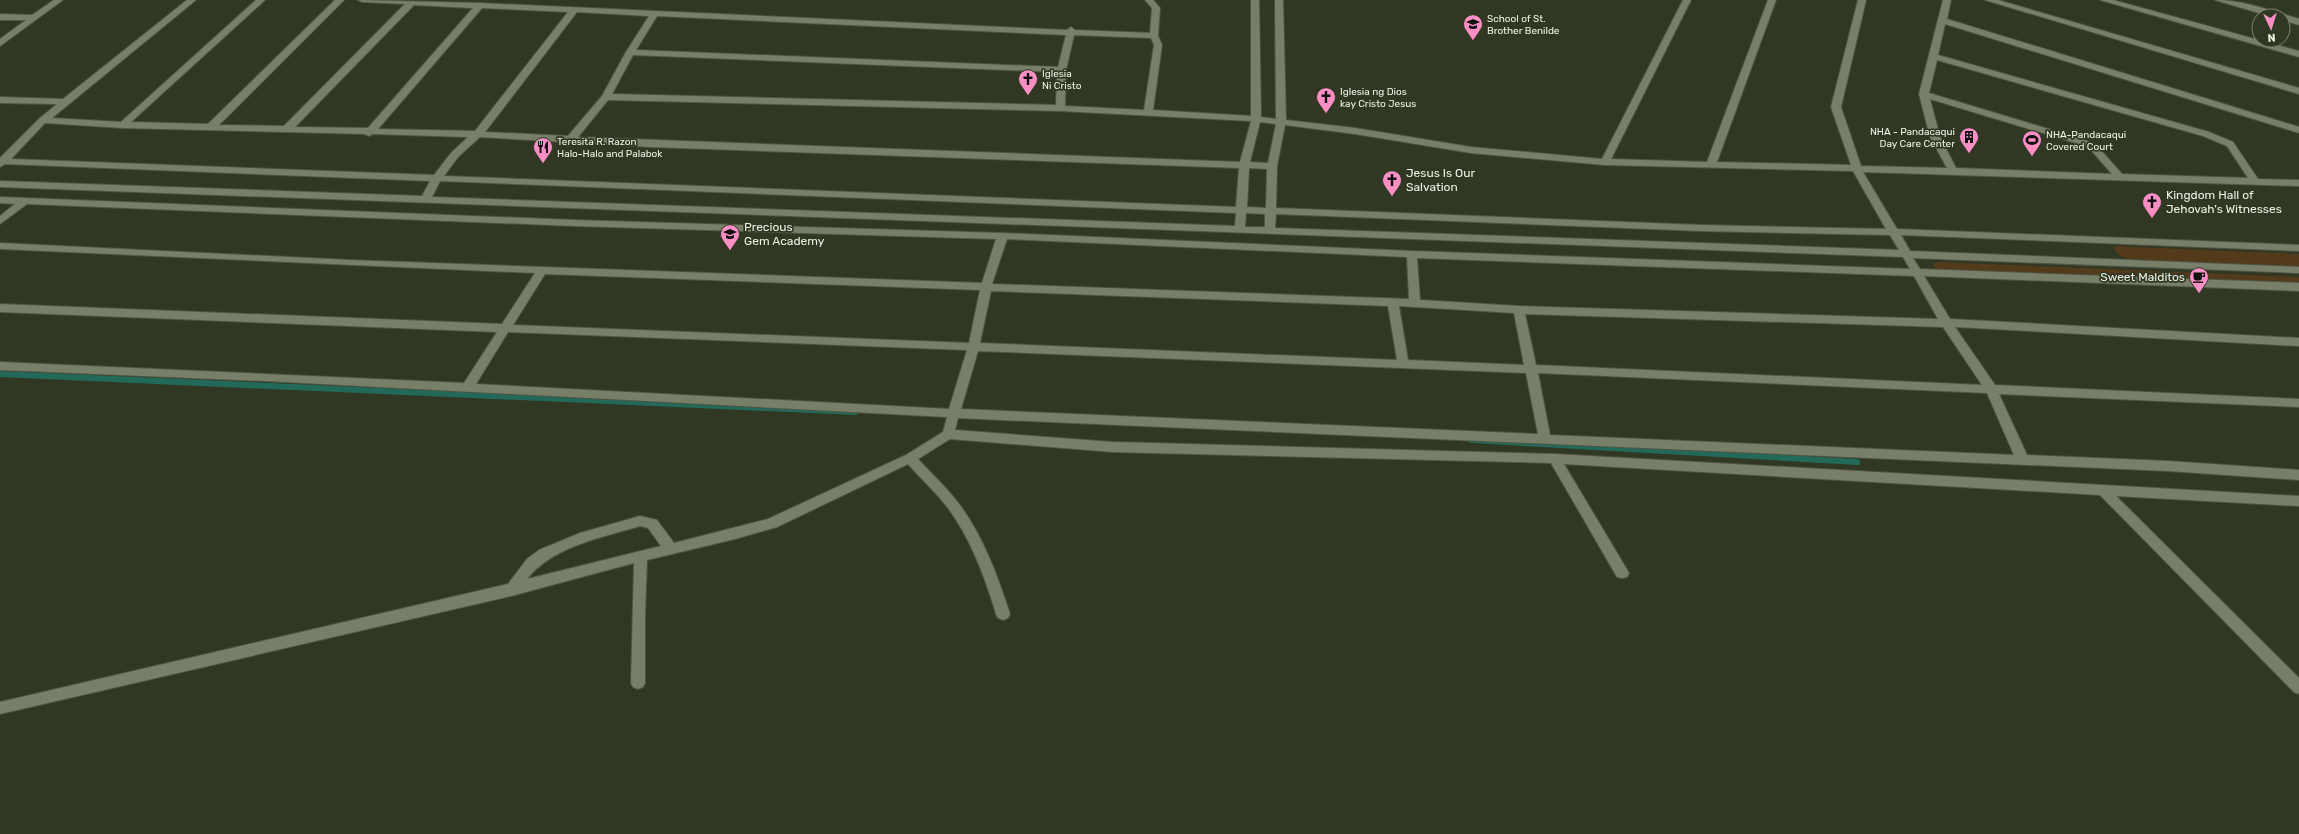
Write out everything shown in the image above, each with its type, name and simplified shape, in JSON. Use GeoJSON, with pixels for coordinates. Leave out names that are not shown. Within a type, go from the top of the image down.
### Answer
{"type":"FeatureCollection","features":[{"type":"Feature","properties":{"kind":"street"},"geometry":{"type":"LineString","coordinates":[[0,43],[59,0]]}},
{"type":"Feature","properties":{"kind":"street"},"geometry":{"type":"LineString","coordinates":[[1,162],[43,120],[192,0]]}},
{"type":"Feature","properties":{"kind":"street"},"geometry":{"type":"LineString","coordinates":[[123,125],[261,0]]}},
{"type":"Feature","properties":{"kind":"street"},"geometry":{"type":"LineString","coordinates":[[211,127],[340,0]]}},
{"type":"Feature","properties":{"kind":"street"},"geometry":{"type":"LineString","coordinates":[[362,0],[1071,30],[1154,36]]}},
{"type":"Feature","properties":{"kind":"street"},"geometry":{"type":"LineString","coordinates":[[1148,112],[1158,45],[1154,36],[1156,8],[1149,0]]}},
{"type":"Feature","properties":{"kind":"street"},"geometry":{"type":"LineString","coordinates":[[1240,231],[1244,166],[1256,119],[1256,0]]}},
{"type":"Feature","properties":{"kind":"street"},"geometry":{"type":"LineString","coordinates":[[1270,232],[1272,166],[1281,122],[1279,0]]}},
{"type":"Feature","properties":{"kind":"street"},"geometry":{"type":"LineString","coordinates":[[1605,162],[1687,0]]}},
{"type":"Feature","properties":{"kind":"street"},"geometry":{"type":"LineString","coordinates":[[1711,164],[1772,0]]}},
{"type":"Feature","properties":{"kind":"street"},"geometry":{"type":"LineString","coordinates":[[1862,0],[1836,107],[1856,169],[1946,323],[1991,389],[2022,459]]}},
{"type":"Feature","properties":{"kind":"street"},"geometry":{"type":"LineString","coordinates":[[1947,0],[1924,94],[1935,137],[1953,171]]}},
{"type":"Feature","properties":{"kind":"street"},"geometry":{"type":"LineString","coordinates":[[1989,0],[2299,91]]}},
{"type":"Feature","properties":{"kind":"street"},"geometry":{"type":"LineString","coordinates":[[2104,0],[2299,54]]}},
{"type":"Feature","properties":{"kind":"street"},"geometry":{"type":"LineString","coordinates":[[2220,0],[2251,9]]}},
{"type":"Feature","properties":{"kind":"street"},"geometry":{"type":"LineString","coordinates":[[286,130],[412,2]]}},
{"type":"Feature","properties":{"kind":"street"},"geometry":{"type":"LineString","coordinates":[[369,133],[480,5]]}},
{"type":"Feature","properties":{"kind":"street"},"geometry":{"type":"LineString","coordinates":[[425,200],[435,180],[464,143],[478,134],[574,10]]}},
{"type":"Feature","properties":{"kind":"street"},"geometry":{"type":"LineString","coordinates":[[571,140],[606,97],[630,52],[655,13]]}},
{"type":"Feature","properties":{"kind":"street"},"geometry":{"type":"LineString","coordinates":[[0,17],[34,18]]}},
{"type":"Feature","properties":{"kind":"street"},"geometry":{"type":"LineString","coordinates":[[1941,20],[2299,130]]}},
{"type":"Feature","properties":{"kind":"street"},"geometry":{"type":"LineString","coordinates":[[1060,108],[1062,70],[1071,30]]}},
{"type":"Feature","properties":{"kind":"street"},"geometry":{"type":"LineString","coordinates":[[630,52],[1062,70]]}},
{"type":"Feature","properties":{"kind":"street"},"geometry":{"type":"LineString","coordinates":[[1933,56],[2206,134],[2230,144],[2255,181]]}},
{"type":"Feature","properties":{"kind":"street"},"geometry":{"type":"LineString","coordinates":[[1924,94],[2082,142],[2094,148],[2119,176]]}},
{"type":"Feature","properties":{"kind":"street"},"geometry":{"type":"LineString","coordinates":[[606,97],[1060,108],[1256,119],[1355,131],[1471,150],[1605,162],[2119,176],[2299,183]]}},
{"type":"Feature","properties":{"kind":"street"},"geometry":{"type":"LineString","coordinates":[[0,100],[65,102]]}},
{"type":"Feature","properties":{"kind":"street"},"geometry":{"type":"LineString","coordinates":[[43,120],[123,125],[369,133],[478,134],[571,140],[1272,166]]}},
{"type":"Feature","properties":{"kind":"street"},"geometry":{"type":"LineString","coordinates":[[1,162],[435,180],[1270,210],[1701,228],[1893,232],[2299,248]]}},
{"type":"Feature","properties":{"kind":"street"},"geometry":{"type":"LineString","coordinates":[[0,184],[1240,231],[1906,254],[2299,270]]}},
{"type":"Feature","properties":{"kind":"street"},"geometry":{"type":"LineString","coordinates":[[0,221],[25,202],[39,186]]}},
{"type":"Feature","properties":{"kind":"street"},"geometry":{"type":"LineString","coordinates":[[0,200],[582,223],[1003,236],[1412,254],[2299,287]]}},
{"type":"Feature","properties":{"kind":"street"},"geometry":{"type":"LineString","coordinates":[[948,434],[953,413],[974,347],[994,254],[1003,236]]}},
{"type":"Feature","properties":{"kind":"street"},"geometry":{"type":"LineString","coordinates":[[0,246],[542,270],[1415,302],[1519,310],[1946,323],[2299,342]]}},
{"type":"Feature","properties":{"kind":"street"},"geometry":{"type":"LineString","coordinates":[[1412,254],[1415,302]]}},
{"type":"Feature","properties":{"kind":"street"},"geometry":{"type":"LineString","coordinates":[[467,388],[542,270]]}},
{"type":"Feature","properties":{"kind":"street"},"geometry":{"type":"LineString","coordinates":[[1393,302],[1403,364]]}},
{"type":"Feature","properties":{"kind":"street"},"geometry":{"type":"LineString","coordinates":[[0,308],[1532,368],[2299,403]]}},
{"type":"Feature","properties":{"kind":"street"},"geometry":{"type":"LineString","coordinates":[[1519,310],[1532,368],[1545,439]]}},
{"type":"Feature","properties":{"kind":"street"},"geometry":{"type":"LineString","coordinates":[[0,366],[257,376],[953,413],[2022,459],[2168,466],[2299,475]]}},
{"type":"Feature","properties":{"kind":"street"},"geometry":{"type":"LineString","coordinates":[[0,708],[511,590],[670,548],[750,530],[772,523],[910,458],[948,434],[1113,447],[1554,459],[2299,501]]}},
{"type":"Feature","properties":{"kind":"street"},"geometry":{"type":"LineString","coordinates":[[910,458],[956,509],[977,543],[993,579],[1003,614]]}},
{"type":"Feature","properties":{"kind":"street"},"geometry":{"type":"LineString","coordinates":[[1554,459],[1622,573]]}},
{"type":"Feature","properties":{"kind":"street"},"geometry":{"type":"LineString","coordinates":[[2102,489],[2299,688]]}},
{"type":"Feature","properties":{"kind":"street"},"geometry":{"type":"LineString","coordinates":[[511,590],[532,562],[544,554],[585,537],[640,521],[652,524],[670,548]]}},
{"type":"Feature","properties":{"kind":"street"},"geometry":{"type":"LineString","coordinates":[[638,683],[638,615],[641,556]]}},
{"type":"Feature","properties":{"kind":"shaded area"},"geometry":{"type":"Polygon","coordinates":[[[2114,246],[2299,254],[2299,267],[2128,259],[2117,253],[2114,246]]]}},
{"type":"Feature","properties":{"kind":"shaded area"},"geometry":{"type":"Polygon","coordinates":[[[1937,262],[2299,277],[2299,285],[1936,270],[1933,264],[1937,262]]]}},
{"type":"Feature","properties":{"kind":"waterway"},"geometry":{"type":"LineString","coordinates":[[0,374],[855,412]]}},
{"type":"Feature","properties":{"kind":"waterway"},"geometry":{"type":"LineString","coordinates":[[1472,440],[1857,462]]}},
{"type":"Feature","properties":{"kind":"place","name":"School of St. Brother Benilde"},"geometry":{"type":"Point","coordinates":[1473,41]}},
{"type":"Feature","properties":{"kind":"place","name":"Iglesia Ni Cristo"},"geometry":{"type":"Point","coordinates":[1028,96]}},
{"type":"Feature","properties":{"kind":"place","name":"Iglesia ng Dios kay Cristo Jesus"},"geometry":{"type":"Point","coordinates":[1326,114]}},
{"type":"Feature","properties":{"kind":"place","name":"NHA - Pandacaqui Day Care Center"},"geometry":{"type":"Point","coordinates":[1969,154]}},
{"type":"Feature","properties":{"kind":"place","name":"NHA-Pandacaqui Covered Court"},"geometry":{"type":"Point","coordinates":[2032,157]}},
{"type":"Feature","properties":{"kind":"place","name":"Teresita R. Razon Halo-Halo and Palabok"},"geometry":{"type":"Point","coordinates":[543,164]}},
{"type":"Feature","properties":{"kind":"place","name":"Jesus Is Our Salvation"},"geometry":{"type":"Point","coordinates":[1392,197]}},
{"type":"Feature","properties":{"kind":"place","name":"Kingdom Hall of Jehovah's Witnesses"},"geometry":{"type":"Point","coordinates":[2152,219]}},
{"type":"Feature","properties":{"kind":"place","name":"Precious Gem Academy"},"geometry":{"type":"Point","coordinates":[730,251]}},
{"type":"Feature","properties":{"kind":"place","name":"Sweet Malditos"},"geometry":{"type":"Point","coordinates":[2199,294]}}]}
